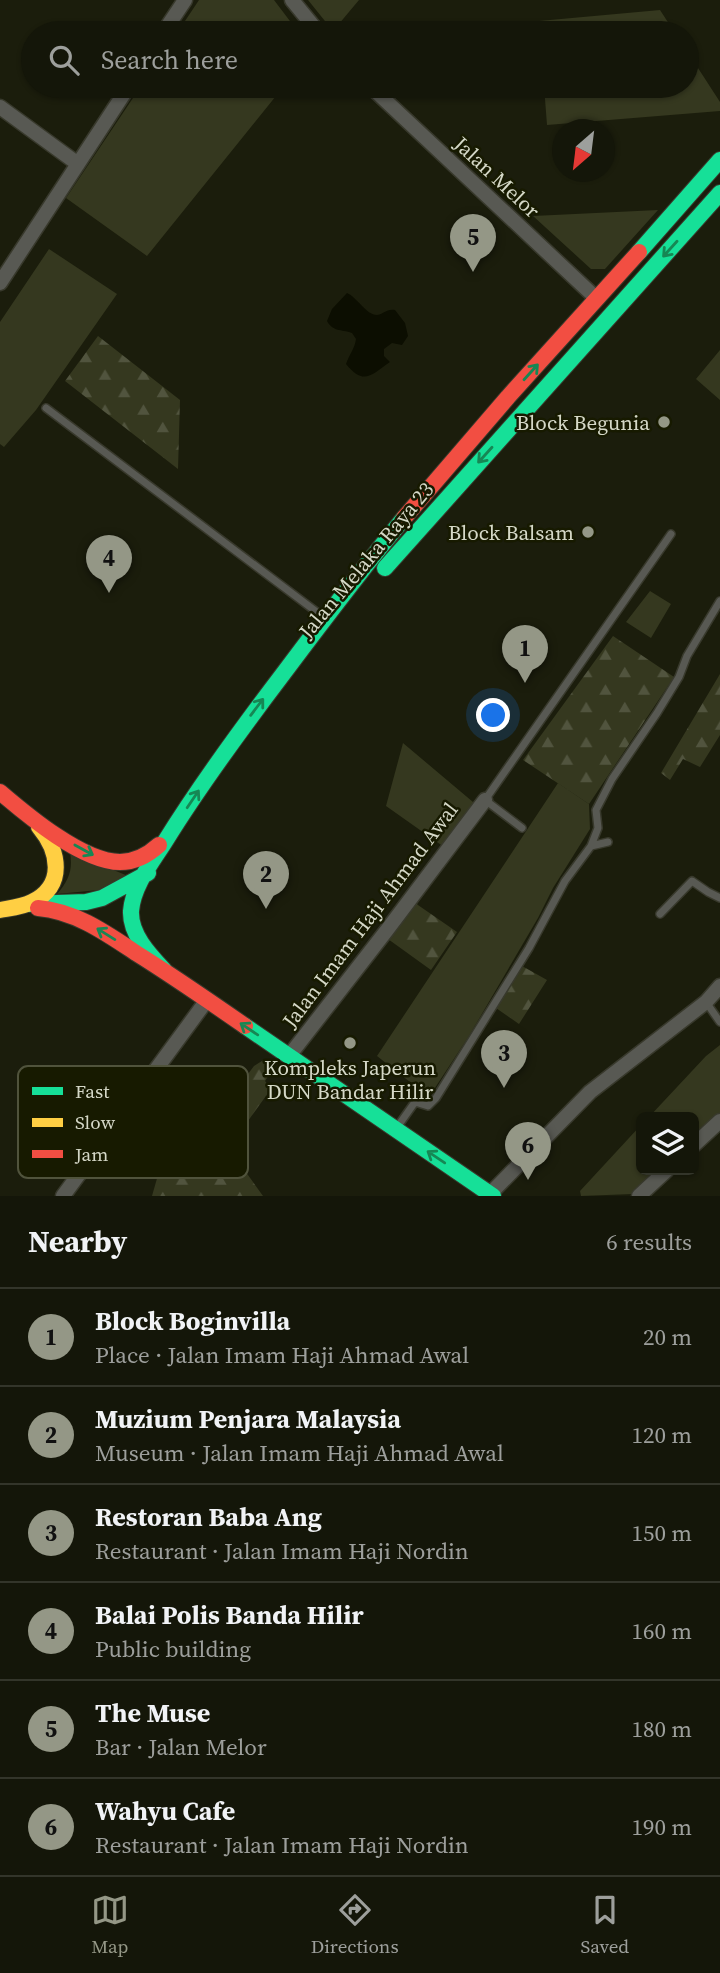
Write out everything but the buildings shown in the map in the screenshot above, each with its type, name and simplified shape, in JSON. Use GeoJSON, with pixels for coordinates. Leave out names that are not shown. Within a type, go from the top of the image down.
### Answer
{"type":"FeatureCollection","features":[{"type":"Feature","properties":{"kind":"main road","name":"Jalan Melaka Raya 23"},"geometry":{"type":"LineString","coordinates":[[169,835],[237,734],[437,478],[719,163]]}},
{"type":"Feature","properties":{"kind":"main road","name":"Jalan Melaka Raya 23"},"geometry":{"type":"LineString","coordinates":[[24,905],[86,902],[102,898],[163,864],[173,854],[240,754],[307,663],[387,565],[720,193]]}},
{"type":"Feature","properties":{"kind":"main road"},"geometry":{"type":"LineString","coordinates":[[437,478],[452,491]]}},
{"type":"Feature","properties":{"kind":"main road"},"geometry":{"type":"LineString","coordinates":[[0,792],[26,814],[103,860],[117,863],[140,860],[169,835]]}},
{"type":"Feature","properties":{"kind":"main road"},"geometry":{"type":"LineString","coordinates":[[0,910],[24,905],[44,894],[55,876],[55,851],[26,814]]}},
{"type":"Feature","properties":{"kind":"main road"},"geometry":{"type":"LineString","coordinates":[[163,970],[138,938],[131,914],[132,901],[144,875],[169,835]]}},
{"type":"Feature","properties":{"kind":"main road"},"geometry":{"type":"LineString","coordinates":[[24,905],[52,909],[96,927],[491,1195]]}},
{"type":"Feature","properties":{"kind":"street"},"geometry":{"type":"LineString","coordinates":[[171,21],[185,0]]}},
{"type":"Feature","properties":{"kind":"street"},"geometry":{"type":"LineString","coordinates":[[292,0],[309,21]]}},
{"type":"Feature","properties":{"kind":"street"},"geometry":{"type":"LineString","coordinates":[[0,283],[121,98]]}},
{"type":"Feature","properties":{"kind":"street","name":"Jalan Melor"},"geometry":{"type":"LineString","coordinates":[[393,98],[596,298]]}},
{"type":"Feature","properties":{"kind":"street"},"geometry":{"type":"LineString","coordinates":[[0,107],[78,164]]}},
{"type":"Feature","properties":{"kind":"street","name":"Jalan Imam Haji Ahmad Awal"},"geometry":{"type":"LineString","coordinates":[[289,1056],[485,800]]}},
{"type":"Feature","properties":{"kind":"street"},"geometry":{"type":"LineString","coordinates":[[491,1195],[590,1092],[706,1002],[720,986]]}},
{"type":"Feature","properties":{"kind":"street"},"geometry":{"type":"LineString","coordinates":[[159,1066],[207,1000]]}},
{"type":"Feature","properties":{"kind":"street"},"geometry":{"type":"LineString","coordinates":[[699,1140],[720,1121]]}},
{"type":"Feature","properties":{"kind":"street"},"geometry":{"type":"LineString","coordinates":[[639,1196],[662,1175]]}},
{"type":"Feature","properties":{"kind":"street"},"geometry":{"type":"LineString","coordinates":[[63,1196],[76,1178]]}},
{"type":"Feature","properties":{"kind":"lane"},"geometry":{"type":"LineString","coordinates":[[46,408],[325,619]]}},
{"type":"Feature","properties":{"kind":"lane"},"geometry":{"type":"LineString","coordinates":[[522,828],[485,800],[671,534]]}},
{"type":"Feature","properties":{"kind":"lane"},"geometry":{"type":"LineString","coordinates":[[396,1129],[415,1102],[428,1106],[436,1098],[508,982],[565,881],[591,846],[598,828],[596,810],[612,779],[679,677],[687,656],[720,601]]}},
{"type":"Feature","properties":{"kind":"lane"},"geometry":{"type":"LineString","coordinates":[[591,846],[608,842]]}},
{"type":"Feature","properties":{"kind":"lane"},"geometry":{"type":"LineString","coordinates":[[660,914],[692,881],[720,898]]}},
{"type":"Feature","properties":{"kind":"lane"},"geometry":{"type":"LineString","coordinates":[[706,1002],[720,1022]]}},
{"type":"Feature","properties":{"kind":"green space"},"geometry":{"type":"Polygon","coordinates":[[[199,0],[274,0],[290,21],[185,21],[199,0]]]}},
{"type":"Feature","properties":{"kind":"green space"},"geometry":{"type":"Polygon","coordinates":[[[308,0],[359,0],[341,21],[325,21],[308,0]]]}},
{"type":"Feature","properties":{"kind":"green space"},"geometry":{"type":"Polygon","coordinates":[[[660,10],[667,21],[539,21],[660,10]]]}},
{"type":"Feature","properties":{"kind":"green space"},"geometry":{"type":"Polygon","coordinates":[[[699,70],[720,102],[720,111],[615,119],[552,119],[552,125],[547,125],[545,98],[699,98],[699,70]]]}},
{"type":"Feature","properties":{"kind":"green space"},"geometry":{"type":"Polygon","coordinates":[[[133,98],[274,98],[147,256],[66,198],[133,98]]]}},
{"type":"Feature","properties":{"kind":"green space"},"geometry":{"type":"Polygon","coordinates":[[[658,210],[605,269],[591,269],[533,216],[658,210]]]}},
{"type":"Feature","properties":{"kind":"green space"},"geometry":{"type":"Polygon","coordinates":[[[49,249],[117,294],[36,410],[4,447],[0,444],[0,322],[49,249]]]}},
{"type":"Feature","properties":{"kind":"green space"},"geometry":{"type":"Polygon","coordinates":[[[98,336],[180,400],[178,469],[65,381],[98,336]]]}},
{"type":"Feature","properties":{"kind":"green space"},"geometry":{"type":"Polygon","coordinates":[[[720,350],[720,400],[696,379],[720,350]]]}},
{"type":"Feature","properties":{"kind":"green space"},"geometry":{"type":"Polygon","coordinates":[[[650,591],[671,604],[651,638],[626,622],[650,591]]]}},
{"type":"Feature","properties":{"kind":"green space"},"geometry":{"type":"Polygon","coordinates":[[[613,636],[674,677],[589,804],[523,760],[613,636]]]}},
{"type":"Feature","properties":{"kind":"green space"},"geometry":{"type":"Polygon","coordinates":[[[720,674],[720,735],[700,767],[683,759],[670,780],[661,773],[720,674]]]}},
{"type":"Feature","properties":{"kind":"green space"},"geometry":{"type":"Polygon","coordinates":[[[403,743],[473,802],[473,806],[444,847],[386,806],[403,743]]]}},
{"type":"Feature","properties":{"kind":"green space"},"geometry":{"type":"Polygon","coordinates":[[[558,783],[589,804],[590,829],[553,888],[469,1036],[429,1097],[377,1056],[558,783]]]}},
{"type":"Feature","properties":{"kind":"green space"},"geometry":{"type":"Polygon","coordinates":[[[70,852],[128,876],[109,889],[57,894],[69,874],[70,852]]]}},
{"type":"Feature","properties":{"kind":"green space"},"geometry":{"type":"Polygon","coordinates":[[[415,903],[457,932],[431,970],[388,939],[415,903]]]}},
{"type":"Feature","properties":{"kind":"green space"},"geometry":{"type":"Polygon","coordinates":[[[522,966],[547,980],[519,1024],[496,1008],[522,966]]]}},
{"type":"Feature","properties":{"kind":"green space"},"geometry":{"type":"Polygon","coordinates":[[[720,1045],[720,1115],[699,1134],[699,1112],[654,1112],[706,1056],[720,1045]]]}},
{"type":"Feature","properties":{"kind":"green space"},"geometry":{"type":"Polygon","coordinates":[[[265,1059],[274,1067],[265,1081],[271,1089],[248,1121],[248,1074],[265,1059]]]}},
{"type":"Feature","properties":{"kind":"green space"},"geometry":{"type":"Polygon","coordinates":[[[636,1130],[636,1175],[654,1175],[633,1194],[581,1196],[580,1191],[636,1130]]]}},
{"type":"Feature","properties":{"kind":"green space"},"geometry":{"type":"Polygon","coordinates":[[[248,1175],[263,1196],[152,1196],[157,1178],[248,1178],[248,1175]]]}},
{"type":"Feature","properties":{"kind":"shaded area"},"geometry":{"type":"Polygon","coordinates":[[[347,293],[373,314],[395,310],[405,323],[408,336],[402,345],[392,343],[384,349],[384,356],[390,362],[368,376],[358,375],[346,364],[356,339],[352,333],[335,329],[327,321],[332,309],[347,293]]]}},
{"type":"Feature","properties":{"kind":"traffic: fast"},"geometry":{"type":"LineString","coordinates":[[639,252],[720,160]]}},
{"type":"Feature","properties":{"kind":"traffic: fast"},"geometry":{"type":"LineString","coordinates":[[385,568],[720,193]]}},
{"type":"Feature","properties":{"kind":"traffic: fast"},"geometry":{"type":"LineString","coordinates":[[164,970],[152,957],[134,928],[131,911],[135,892],[194,797],[237,735],[404,518]]}},
{"type":"Feature","properties":{"kind":"traffic: fast"},"geometry":{"type":"LineString","coordinates":[[29,904],[86,902],[102,898],[148,873]]}},
{"type":"Feature","properties":{"kind":"traffic: fast"},"geometry":{"type":"LineString","coordinates":[[245,1026],[493,1196]]}},
{"type":"Feature","properties":{"kind":"traffic: slow"},"geometry":{"type":"LineString","coordinates":[[0,910],[32,902],[50,886],[56,867],[55,857],[39,827]]}},
{"type":"Feature","properties":{"kind":"traffic: jam"},"geometry":{"type":"LineString","coordinates":[[404,518],[508,397],[639,252]]}},
{"type":"Feature","properties":{"kind":"traffic: jam"},"geometry":{"type":"LineString","coordinates":[[0,792],[57,836],[105,860],[131,861],[146,855],[159,845]]}},
{"type":"Feature","properties":{"kind":"traffic: jam"},"geometry":{"type":"LineString","coordinates":[[38,908],[65,913],[102,931],[245,1026]]}},
{"type":"Feature","properties":{"kind":"place","name":"The Muse"},"geometry":{"type":"Point","coordinates":[473,272]}},
{"type":"Feature","properties":{"kind":"place","name":"Block Begunia"},"geometry":{"type":"Point","coordinates":[664,422]}},
{"type":"Feature","properties":{"kind":"place","name":"Block Balsam"},"geometry":{"type":"Point","coordinates":[588,532]}},
{"type":"Feature","properties":{"kind":"place","name":"Balai Polis Banda Hilir"},"geometry":{"type":"Point","coordinates":[109,593]}},
{"type":"Feature","properties":{"kind":"place","name":"Block Boginvilla"},"geometry":{"type":"Point","coordinates":[525,683]}},
{"type":"Feature","properties":{"kind":"place","name":"Muzium Penjara Malaysia"},"geometry":{"type":"Point","coordinates":[266,909]}},
{"type":"Feature","properties":{"kind":"place","name":"Kompleks Japerun DUN Bandar Hilir"},"geometry":{"type":"Point","coordinates":[350,1043]}},
{"type":"Feature","properties":{"kind":"place","name":"Restoran Baba Ang"},"geometry":{"type":"Point","coordinates":[504,1088]}},
{"type":"Feature","properties":{"kind":"place","name":"Wahyu Cafe"},"geometry":{"type":"Point","coordinates":[528,1180]}}]}
